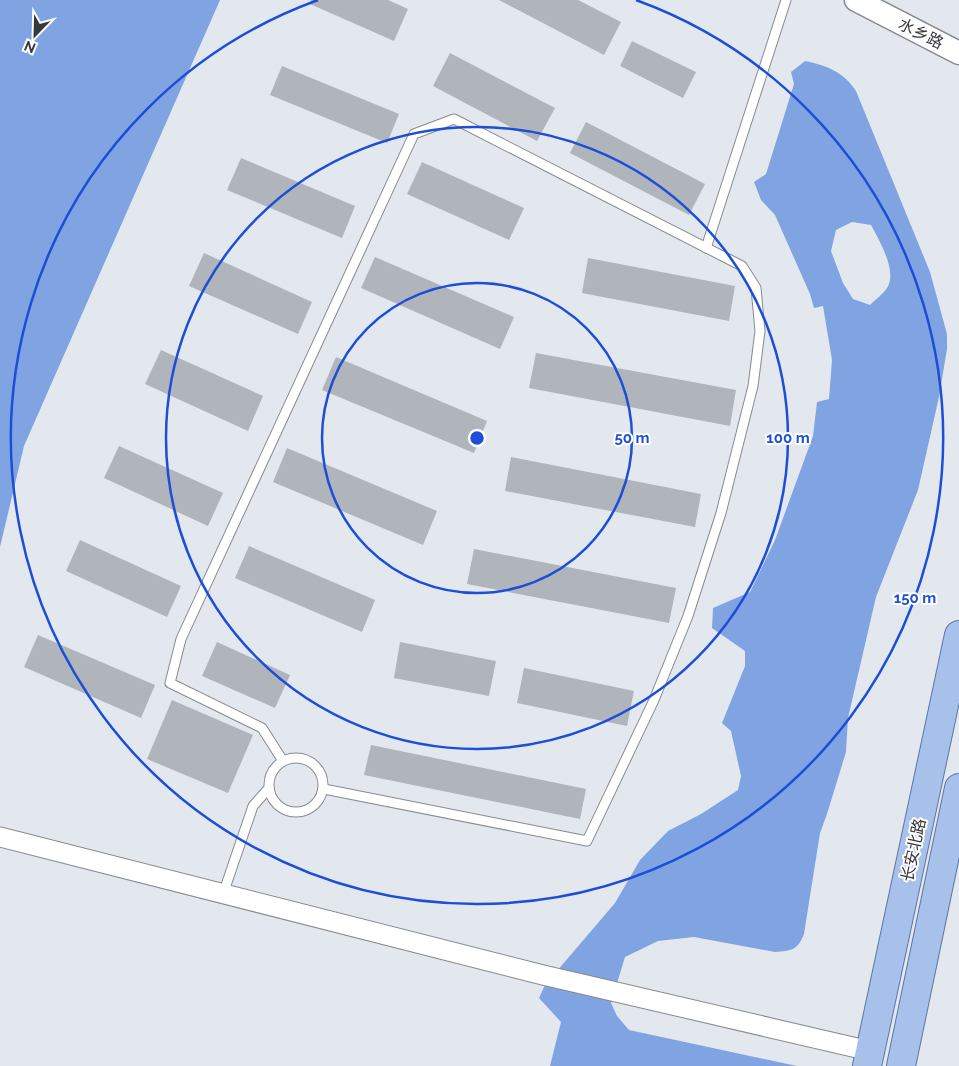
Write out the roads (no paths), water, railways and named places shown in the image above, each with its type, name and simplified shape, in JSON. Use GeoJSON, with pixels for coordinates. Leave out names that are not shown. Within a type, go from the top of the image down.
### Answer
{"type":"FeatureCollection","features":[{"type":"Feature","properties":{"kind":"main road","name":"长安北路"},"geometry":{"type":"LineString","coordinates":[[869,1059],[959,635]]}},
{"type":"Feature","properties":{"kind":"main road","name":"长安北路"},"geometry":{"type":"LineString","coordinates":[[901,1066],[959,788]]}},
{"type":"Feature","properties":{"kind":"street","name":"水乡路"},"geometry":{"type":"LineString","coordinates":[[856,0],[959,53]]}},
{"type":"Feature","properties":{"kind":"street"},"geometry":{"type":"LineString","coordinates":[[0,836],[543,975],[651,1000],[869,1059]]}},
{"type":"Feature","properties":{"kind":"lane"},"geometry":{"type":"LineString","coordinates":[[706,248],[786,0]]}},
{"type":"Feature","properties":{"kind":"lane"},"geometry":{"type":"LineString","coordinates":[[283,761],[262,728],[170,683],[181,639],[414,134],[454,119],[742,266],[756,288],[760,331],[753,386],[721,513],[688,616],[654,700],[587,841],[324,789]]}},
{"type":"Feature","properties":{"kind":"lane"},"geometry":{"type":"LineString","coordinates":[[293,758],[303,759],[312,763],[321,774],[324,789],[320,800],[312,808],[301,812],[290,812],[279,807],[272,798],[269,788],[270,777],[275,768],[283,761],[293,758]]}},
{"type":"Feature","properties":{"kind":"lane"},"geometry":{"type":"LineString","coordinates":[[223,894],[253,806],[269,788]]}},
{"type":"Feature","properties":{"kind":"water"},"geometry":{"type":"Polygon","coordinates":[[[0,0],[220,0],[24,446],[0,547],[0,0]]]}},
{"type":"Feature","properties":{"kind":"water"},"geometry":{"type":"Polygon","coordinates":[[[805,61],[820,65],[840,74],[856,91],[930,272],[947,334],[947,349],[939,397],[918,490],[876,597],[848,718],[846,752],[820,833],[802,939],[793,949],[775,952],[694,937],[658,941],[625,957],[611,1003],[617,1016],[629,1030],[797,1066],[550,1066],[561,1022],[539,998],[545,985],[615,903],[640,860],[668,831],[701,814],[738,790],[741,776],[731,731],[722,723],[745,666],[745,651],[712,628],[713,608],[750,592],[775,540],[813,436],[817,402],[829,399],[832,360],[823,306],[814,308],[810,294],[775,215],[761,200],[754,182],[766,174],[794,84],[791,72],[805,61]],[[852,222],[836,230],[831,251],[843,283],[853,299],[870,305],[887,288],[890,281],[889,265],[886,256],[871,225],[852,222]]]}}]}
